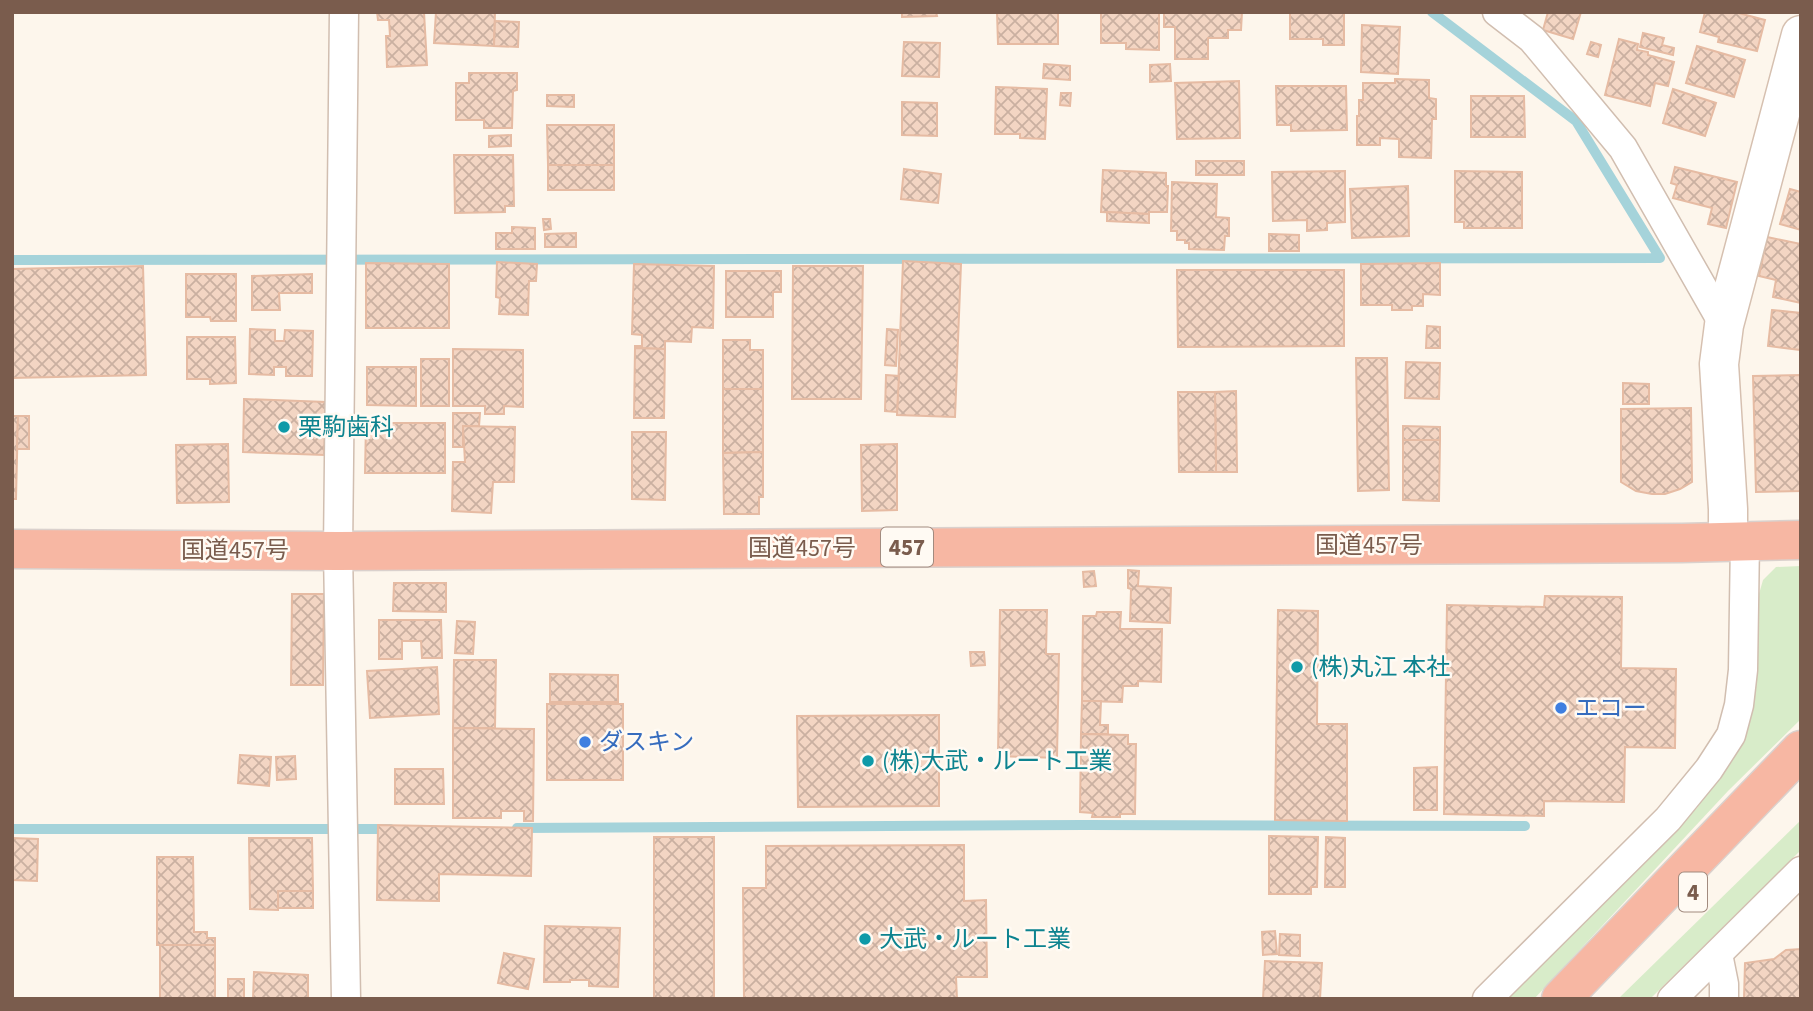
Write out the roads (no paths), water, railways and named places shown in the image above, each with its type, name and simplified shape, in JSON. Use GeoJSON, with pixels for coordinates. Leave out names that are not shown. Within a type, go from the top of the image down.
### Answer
{"type":"FeatureCollection","features":[{"type":"Feature","properties":{"kind":"highway","name":"国道457号"},"geometry":{"type":"LineString","coordinates":[[12,549],[338,551],[1801,540]]}},
{"type":"Feature","properties":{"kind":"highway"},"geometry":{"type":"LineString","coordinates":[[1561,999],[1801,750]]}},
{"type":"Feature","properties":{"kind":"highway","name":"4"},"geometry":{"type":"LineString","coordinates":[[1585,999],[1801,785]]}},
{"type":"Feature","properties":{"kind":"street"},"geometry":{"type":"LineString","coordinates":[[344,12],[338,551],[346,999]]}},
{"type":"Feature","properties":{"kind":"street"},"geometry":{"type":"LineString","coordinates":[[1497,12],[1531,39],[1623,148],[1724,325]]}},
{"type":"Feature","properties":{"kind":"street"},"geometry":{"type":"LineString","coordinates":[[1487,999],[1668,818],[1709,769],[1731,735],[1739,705],[1743,670],[1737,541],[1719,364],[1724,325],[1801,35]]}},
{"type":"Feature","properties":{"kind":"street"},"geometry":{"type":"LineString","coordinates":[[1672,999],[1801,871]]}},
{"type":"Feature","properties":{"kind":"street"},"geometry":{"type":"LineString","coordinates":[[1718,954],[1724,999]]}},
{"type":"Feature","properties":{"kind":"waterway"},"geometry":{"type":"LineString","coordinates":[[12,260],[1660,258],[1576,121],[1432,12]]}},
{"type":"Feature","properties":{"kind":"waterway"},"geometry":{"type":"LineString","coordinates":[[517,828],[1525,826]]}},
{"type":"Feature","properties":{"kind":"waterway"},"geometry":{"type":"LineString","coordinates":[[12,829],[390,829]]}},
{"type":"Feature","properties":{"kind":"place","name":"栗駒歯科"},"geometry":{"type":"Point","coordinates":[284,427]}},
{"type":"Feature","properties":{"kind":"place","name":"(株)丸江 本社"},"geometry":{"type":"Point","coordinates":[1297,667]}},
{"type":"Feature","properties":{"kind":"place","name":"エコー"},"geometry":{"type":"Point","coordinates":[1561,708]}},
{"type":"Feature","properties":{"kind":"place","name":"ダスキン"},"geometry":{"type":"Point","coordinates":[585,742]}},
{"type":"Feature","properties":{"kind":"place","name":"(株)大武・ルート工業"},"geometry":{"type":"Point","coordinates":[868,761]}},
{"type":"Feature","properties":{"kind":"place","name":"大武・ルート工業"},"geometry":{"type":"Point","coordinates":[865,939]}}]}
